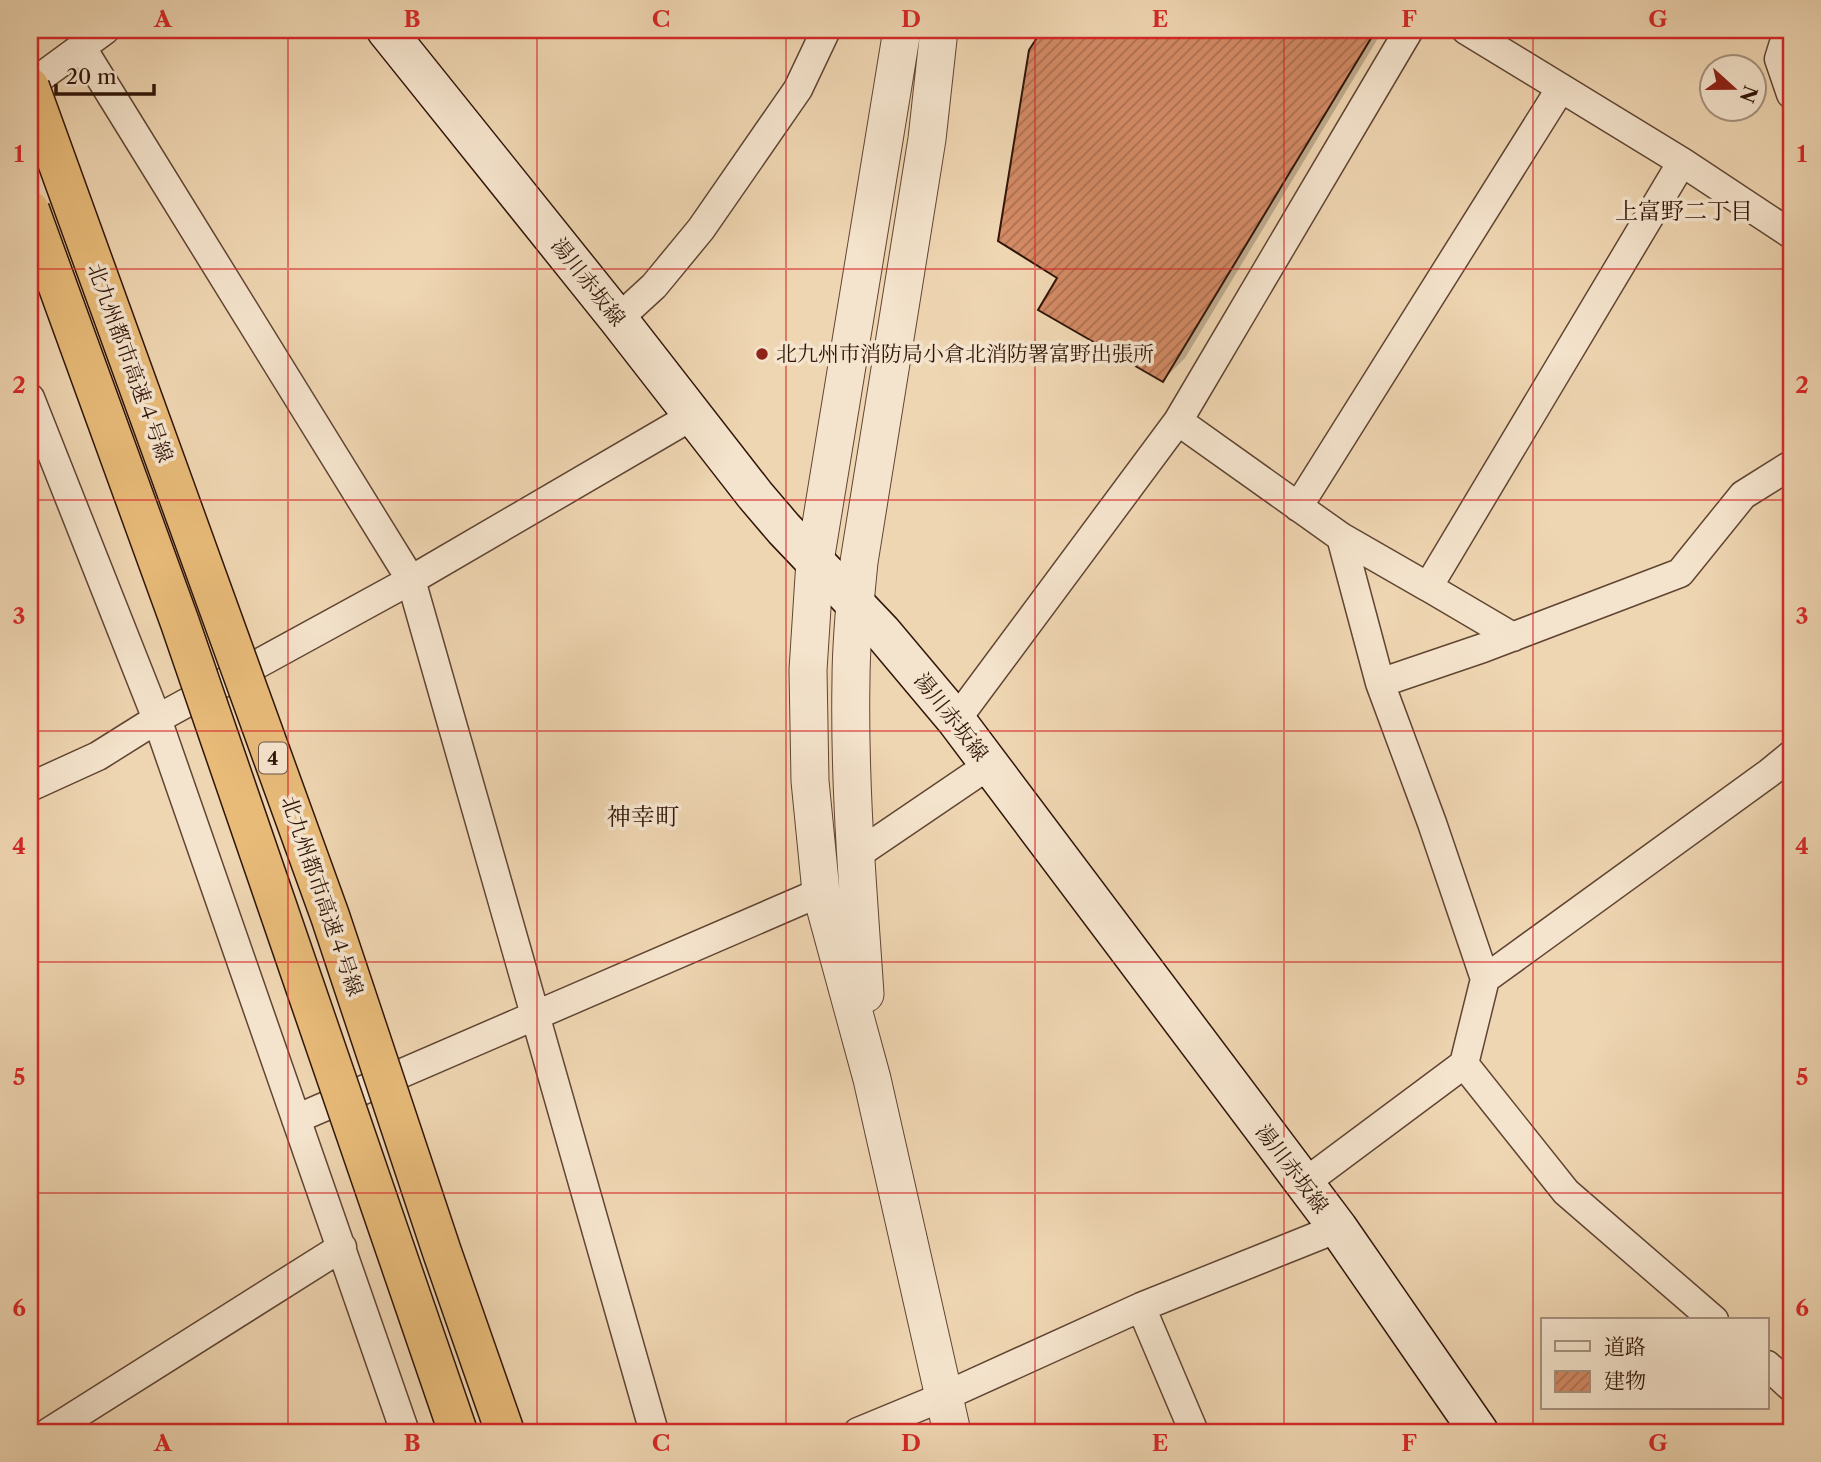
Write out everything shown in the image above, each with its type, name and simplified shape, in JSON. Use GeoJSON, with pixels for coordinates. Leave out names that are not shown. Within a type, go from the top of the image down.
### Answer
{"type":"FeatureCollection","features":[{"type":"Feature","properties":{"kind":"highway","name":"北九州都市高速４号線"},"geometry":{"type":"LineString","coordinates":[[30,86],[330,916],[437,1239],[505,1432]]}},
{"type":"Feature","properties":{"kind":"highway","name":"北九州都市高速４号線"},"geometry":{"type":"LineString","coordinates":[[30,210],[180,623],[458,1432]]}},
{"type":"Feature","properties":{"kind":"main road","name":"湯川赤坂線"},"geometry":{"type":"LineString","coordinates":[[386,30],[769,512],[855,603],[956,720],[1338,1228],[1479,1432]]}},
{"type":"Feature","properties":{"kind":"street"},"geometry":{"type":"LineString","coordinates":[[30,86],[105,30]]}},
{"type":"Feature","properties":{"kind":"street"},"geometry":{"type":"LineString","coordinates":[[618,319],[654,286],[701,229],[798,89],[826,30]]}},
{"type":"Feature","properties":{"kind":"street"},"geometry":{"type":"LineString","coordinates":[[902,30],[815,561],[808,670],[810,781],[821,892],[872,1079],[952,1432]]}},
{"type":"Feature","properties":{"kind":"street"},"geometry":{"type":"LineString","coordinates":[[872,1079],[855,856],[851,678],[855,603],[859,562],[927,139],[939,30]]}},
{"type":"Feature","properties":{"kind":"street"},"geometry":{"type":"LineString","coordinates":[[956,720],[1178,421],[1409,30]]}},
{"type":"Feature","properties":{"kind":"street"},"geometry":{"type":"LineString","coordinates":[[1466,30],[1682,162],[1791,234]]}},
{"type":"Feature","properties":{"kind":"street"},"geometry":{"type":"LineString","coordinates":[[1788,30],[1779,58],[1791,94]]}},
{"type":"Feature","properties":{"kind":"street"},"geometry":{"type":"LineString","coordinates":[[82,48],[411,580],[654,1432]]}},
{"type":"Feature","properties":{"kind":"street"},"geometry":{"type":"LineString","coordinates":[[1298,507],[1561,88]]}},
{"type":"Feature","properties":{"kind":"street"},"geometry":{"type":"LineString","coordinates":[[1428,587],[1682,162]]}},
{"type":"Feature","properties":{"kind":"street"},"geometry":{"type":"LineString","coordinates":[[30,398],[157,719],[405,1432]]}},
{"type":"Feature","properties":{"kind":"street"},"geometry":{"type":"LineString","coordinates":[[30,787],[98,757],[157,719],[411,580],[692,416]]}},
{"type":"Feature","properties":{"kind":"street"},"geometry":{"type":"LineString","coordinates":[[1178,421],[1340,537],[1513,637]]}},
{"type":"Feature","properties":{"kind":"street"},"geometry":{"type":"LineString","coordinates":[[1380,683],[1513,637],[1680,573],[1742,495],[1791,465]]}},
{"type":"Feature","properties":{"kind":"street"},"geometry":{"type":"LineString","coordinates":[[1303,1184],[1464,1064],[1485,979],[1432,823],[1380,683],[1340,537]]}},
{"type":"Feature","properties":{"kind":"street"},"geometry":{"type":"LineString","coordinates":[[1485,979],[1791,755]]}},
{"type":"Feature","properties":{"kind":"street"},"geometry":{"type":"LineString","coordinates":[[855,856],[989,765]]}},
{"type":"Feature","properties":{"kind":"street"},"geometry":{"type":"LineString","coordinates":[[296,1119],[821,892]]}},
{"type":"Feature","properties":{"kind":"street"},"geometry":{"type":"LineString","coordinates":[[1464,1064],[1566,1192],[1712,1318]]}},
{"type":"Feature","properties":{"kind":"street"},"geometry":{"type":"LineString","coordinates":[[858,1432],[945,1396],[1141,1307],[1338,1228]]}},
{"type":"Feature","properties":{"kind":"street"},"geometry":{"type":"LineString","coordinates":[[49,1432],[342,1247]]}},
{"type":"Feature","properties":{"kind":"street"},"geometry":{"type":"LineString","coordinates":[[1141,1307],[1194,1432]]}},
{"type":"Feature","properties":{"kind":"street"},"geometry":{"type":"LineString","coordinates":[[1769,1368],[1791,1387]]}},
{"type":"Feature","properties":{"kind":"building"},"geometry":{"type":"Polygon","coordinates":[[[1042,30],[1376,30],[1163,382],[1038,310],[1057,278],[998,241],[1029,50],[1042,30]]]}},
{"type":"Feature","properties":{"kind":"place","name":"北九州市消防局小倉北消防署富野出張所"},"geometry":{"type":"Point","coordinates":[762,354]}},
{"type":"Feature","properties":{"kind":"district","name":"上富野二丁目"},"geometry":{"type":"Point","coordinates":[1684,211]}},
{"type":"Feature","properties":{"kind":"district","name":"神幸町"},"geometry":{"type":"Point","coordinates":[643,817]}}]}
